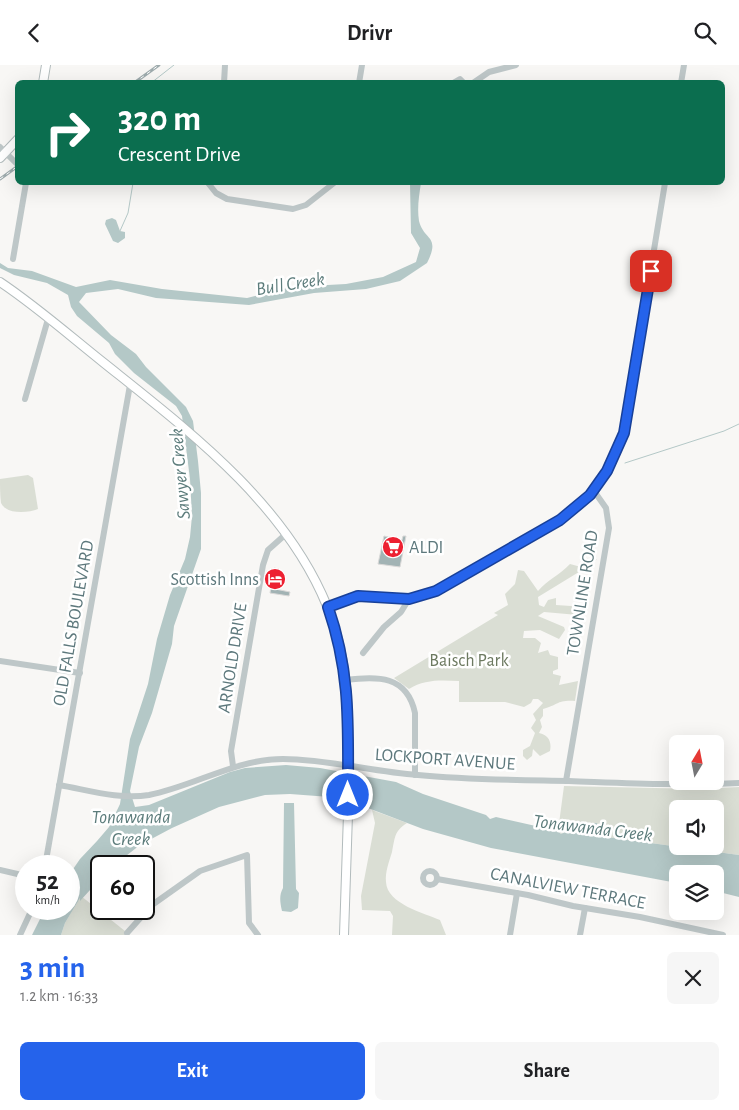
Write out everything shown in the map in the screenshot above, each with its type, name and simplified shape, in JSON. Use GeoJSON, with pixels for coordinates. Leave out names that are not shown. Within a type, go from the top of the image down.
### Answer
{"type":"FeatureCollection","features":[{"type":"Feature","properties":{"kind":"main road"},"geometry":{"type":"LineString","coordinates":[[44,80],[46,65]]}},
{"type":"Feature","properties":{"kind":"main road"},"geometry":{"type":"LineString","coordinates":[[2,153],[15,142]]}},
{"type":"Feature","properties":{"kind":"main road"},"geometry":{"type":"LineString","coordinates":[[0,281],[197,440],[246,487],[286,534],[309,568],[328,607],[340,646],[346,681],[348,706],[348,815],[344,935]]}},
{"type":"Feature","properties":{"kind":"street"},"geometry":{"type":"LineString","coordinates":[[224,80],[225,65]]}},
{"type":"Feature","properties":{"kind":"street"},"geometry":{"type":"LineString","coordinates":[[360,80],[362,65]]}},
{"type":"Feature","properties":{"kind":"street"},"geometry":{"type":"LineString","coordinates":[[364,80],[366,65]]}},
{"type":"Feature","properties":{"kind":"street"},"geometry":{"type":"LineString","coordinates":[[477,80],[489,72],[516,65]]}},
{"type":"Feature","properties":{"kind":"street"},"geometry":{"type":"LineString","coordinates":[[682,80],[684,65]]}},
{"type":"Feature","properties":{"kind":"street"},"geometry":{"type":"LineString","coordinates":[[2,153],[15,163]]}},
{"type":"Feature","properties":{"kind":"street"},"geometry":{"type":"LineString","coordinates":[[14,259],[26,185]]}},
{"type":"Feature","properties":{"kind":"street"},"geometry":{"type":"LineString","coordinates":[[210,185],[216,193],[227,199],[293,209],[311,203],[332,185]]}},
{"type":"Feature","properties":{"kind":"street"},"geometry":{"type":"LineString","coordinates":[[328,607],[348,599],[363,596],[409,599],[436,591],[542,531],[575,509],[594,491],[612,463],[624,433],[665,185]]}},
{"type":"Feature","properties":{"kind":"street"},"geometry":{"type":"LineString","coordinates":[[25,399],[48,319]]}},
{"type":"Feature","properties":{"kind":"street","name":"OLD FALLS BOULEVARD"},"geometry":{"type":"LineString","coordinates":[[46,855],[130,385]]}},
{"type":"Feature","properties":{"kind":"street","name":"TOWNLINE ROAD"},"geometry":{"type":"LineString","coordinates":[[566,781],[609,528],[606,508],[594,491]]}},
{"type":"Feature","properties":{"kind":"street","name":"ARNOLD DRIVE"},"geometry":{"type":"LineString","coordinates":[[233,766],[231,751],[262,565],[268,550],[286,534]]}},
{"type":"Feature","properties":{"kind":"street"},"geometry":{"type":"LineString","coordinates":[[363,653],[384,627],[401,612],[409,599]]}},
{"type":"Feature","properties":{"kind":"street"},"geometry":{"type":"LineString","coordinates":[[0,661],[80,673]]}},
{"type":"Feature","properties":{"kind":"street"},"geometry":{"type":"LineString","coordinates":[[346,681],[370,677],[382,678],[398,685],[408,696],[415,718],[415,775]]}},
{"type":"Feature","properties":{"kind":"street","name":"LOCKPORT AVENUE"},"geometry":{"type":"LineString","coordinates":[[59,785],[134,796],[160,792],[233,766],[266,760],[298,759],[415,775],[651,784],[739,783]]}},
{"type":"Feature","properties":{"kind":"street"},"geometry":{"type":"LineString","coordinates":[[127,933],[152,905],[200,871],[247,855],[248,923],[258,935]]}},
{"type":"Feature","properties":{"kind":"street"},"geometry":{"type":"LineString","coordinates":[[0,870],[15,873]]}},
{"type":"Feature","properties":{"kind":"street","name":"CANALVIEW TERRACE"},"geometry":{"type":"LineString","coordinates":[[437,879],[640,917],[703,933],[722,935]]}},
{"type":"Feature","properties":{"kind":"street"},"geometry":{"type":"LineString","coordinates":[[510,935],[517,893]]}},
{"type":"Feature","properties":{"kind":"street"},"geometry":{"type":"LineString","coordinates":[[580,935],[585,908]]}},
{"type":"Feature","properties":{"kind":"street"},"geometry":{"type":"LineString","coordinates":[[20,935],[27,920]]}},
{"type":"Feature","properties":{"kind":"green space"},"geometry":{"type":"Polygon","coordinates":[[[28,475],[33,478],[38,509],[23,512],[8,510],[1,503],[0,479],[28,475]]]}},
{"type":"Feature","properties":{"kind":"green space","name":"Baisch Park"},"geometry":{"type":"Polygon","coordinates":[[[587,558],[591,560],[597,559],[538,597],[539,605],[544,607],[548,600],[556,598],[556,605],[586,607],[588,610],[578,615],[544,612],[538,616],[564,627],[565,630],[559,639],[540,630],[524,631],[523,638],[535,638],[541,643],[538,653],[548,650],[550,655],[558,657],[558,669],[553,671],[553,674],[561,676],[559,685],[578,681],[575,701],[561,702],[543,709],[543,716],[540,720],[542,727],[539,733],[549,739],[550,751],[540,756],[533,749],[532,756],[527,760],[523,756],[523,750],[530,746],[535,733],[531,728],[536,720],[533,714],[543,703],[538,699],[533,699],[531,703],[524,707],[505,702],[459,702],[459,681],[440,680],[427,682],[409,689],[394,678],[498,615],[494,613],[508,605],[505,594],[515,584],[518,570],[524,571],[538,591],[570,564],[581,567],[582,561],[587,558]]]}},
{"type":"Feature","properties":{"kind":"green space"},"geometry":{"type":"Polygon","coordinates":[[[564,786],[669,788],[669,790],[724,790],[724,788],[739,787],[739,855],[724,853],[724,800],[669,800],[669,846],[599,836],[597,833],[597,823],[580,829],[577,832],[561,834],[558,831],[564,786]]]}},
{"type":"Feature","properties":{"kind":"green space"},"geometry":{"type":"Polygon","coordinates":[[[372,810],[407,823],[397,832],[395,839],[386,875],[388,890],[399,902],[407,907],[440,920],[446,935],[392,935],[393,916],[390,911],[362,910],[361,896],[375,823],[372,810]]]}},
{"type":"Feature","properties":{"kind":"green space"},"geometry":{"type":"Polygon","coordinates":[[[81,896],[90,903],[90,920],[111,920],[130,935],[61,935],[67,920],[80,920],[81,896]]]}},
{"type":"Feature","properties":{"kind":"water","name":"Tonawanda Creek"},"geometry":{"type":"Polygon","coordinates":[[[410,185],[421,185],[418,207],[419,221],[432,243],[432,247],[427,263],[400,281],[366,289],[314,293],[249,305],[156,298],[118,289],[86,293],[79,302],[111,335],[136,354],[146,367],[186,407],[193,421],[198,461],[201,493],[201,549],[174,626],[172,644],[152,713],[139,747],[130,791],[135,807],[149,805],[230,772],[245,768],[286,765],[320,768],[396,782],[423,794],[486,815],[490,819],[496,817],[558,831],[561,834],[577,832],[580,823],[597,823],[597,833],[599,836],[669,846],[669,855],[724,855],[724,853],[739,855],[739,897],[724,893],[724,865],[669,865],[669,881],[491,848],[423,829],[360,805],[330,797],[290,794],[265,795],[219,807],[172,828],[140,845],[127,855],[90,855],[90,890],[80,901],[80,859],[109,827],[120,804],[130,739],[148,684],[157,639],[170,595],[185,559],[192,516],[190,479],[182,416],[176,406],[134,373],[115,354],[109,343],[77,316],[71,307],[68,295],[47,283],[14,275],[0,268],[0,263],[8,268],[32,271],[76,287],[110,280],[162,289],[247,298],[291,287],[346,284],[383,277],[416,262],[420,248],[411,233],[410,185]]]}},
{"type":"Feature","properties":{"kind":"water"},"geometry":{"type":"Polygon","coordinates":[[[112,218],[116,220],[120,231],[125,232],[125,238],[118,243],[113,241],[105,224],[106,220],[112,218]]]}},
{"type":"Feature","properties":{"kind":"water"},"geometry":{"type":"Polygon","coordinates":[[[284,803],[294,803],[296,889],[299,893],[298,908],[291,912],[282,911],[280,902],[283,888],[284,803]]]}},
{"type":"Feature","properties":{"kind":"water"},"geometry":{"type":"Polygon","coordinates":[[[40,920],[67,920],[61,935],[32,935],[40,920]]]}},
{"type":"Feature","properties":{"kind":"building","name":"ALDI"},"geometry":{"type":"Polygon","coordinates":[[[384,536],[402,540],[403,536],[406,536],[400,567],[378,564],[384,536]]]}},
{"type":"Feature","properties":{"kind":"building","name":"Scottish Inns"},"geometry":{"type":"Polygon","coordinates":[[[274,568],[279,569],[275,589],[290,592],[289,596],[270,593],[274,568]]]}},
{"type":"Feature","properties":{"kind":"waterway"},"geometry":{"type":"LineString","coordinates":[[155,80],[174,65]]}},
{"type":"Feature","properties":{"kind":"waterway"},"geometry":{"type":"LineString","coordinates":[[120,231],[128,213],[133,185]]}},
{"type":"Feature","properties":{"kind":"waterway"},"geometry":{"type":"LineString","coordinates":[[625,463],[724,431],[739,424]]}},
{"type":"Feature","properties":{"kind":"railway"},"geometry":{"type":"LineString","coordinates":[[138,80],[159,65]]}},
{"type":"Feature","properties":{"kind":"railway"},"geometry":{"type":"LineString","coordinates":[[0,179],[15,168]]}},
{"type":"Feature","properties":{"kind":"place","name":"ALDI"},"geometry":{"type":"Point","coordinates":[393,547]}},
{"type":"Feature","properties":{"kind":"place","name":"Scottish Inns"},"geometry":{"type":"Point","coordinates":[275,579]}},
{"type":"Feature","properties":{"kind":"route"},"geometry":{"type":"LineString","coordinates":[[348,795],[348,706],[346,681],[340,646],[328,607],[358,596],[409,599],[436,591],[560,520],[594,491],[612,463],[624,433],[651,271]]}},
{"type":"Feature","properties":{"kind":"water label","name":"Bull Creek"},"geometry":{"type":"Point","coordinates":[290,283]}},
{"type":"Feature","properties":{"kind":"water label","name":"Sawyer Creek"},"geometry":{"type":"Point","coordinates":[179,474]}}]}
